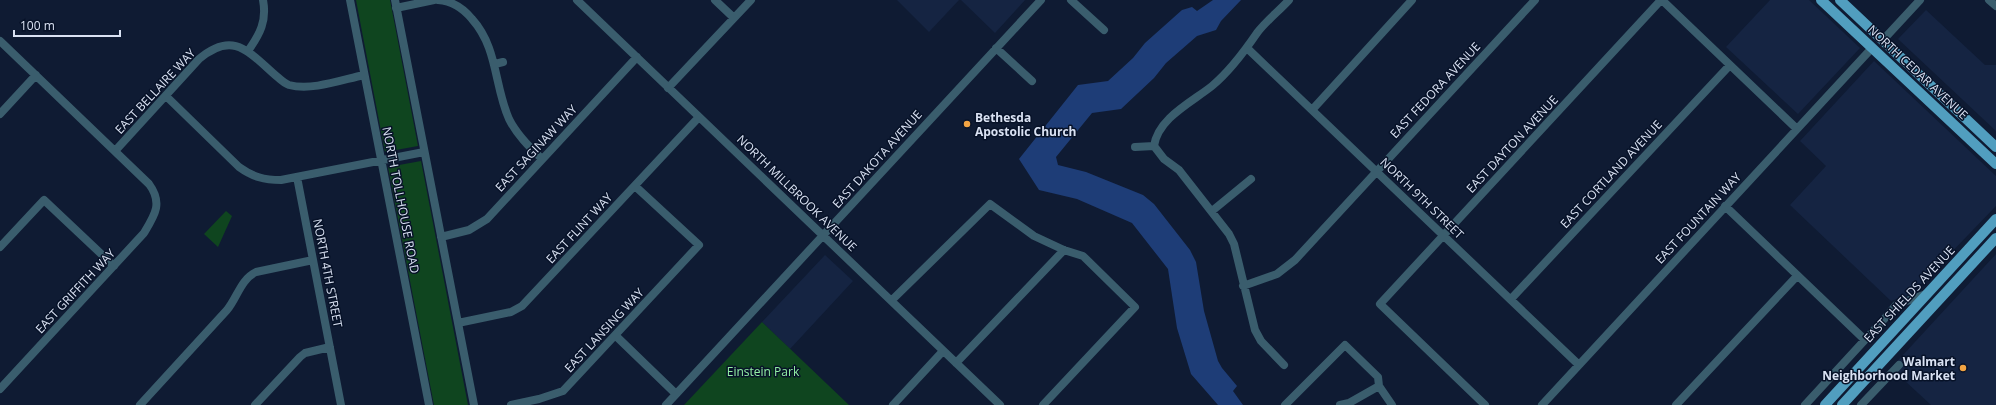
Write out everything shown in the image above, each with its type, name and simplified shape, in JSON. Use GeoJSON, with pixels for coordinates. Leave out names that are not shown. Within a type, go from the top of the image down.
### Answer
{"type":"FeatureCollection","features":[{"type":"Feature","properties":{"kind":"main road","name":"NORTH CEDAR AVENUE"},"geometry":{"type":"LineString","coordinates":[[1821,0],[1996,164]]}},
{"type":"Feature","properties":{"kind":"main road","name":"NORTH CEDAR AVENUE"},"geometry":{"type":"LineString","coordinates":[[1840,0],[1996,147]]}},
{"type":"Feature","properties":{"kind":"main road"},"geometry":{"type":"LineString","coordinates":[[1841,18],[1848,19],[1873,40],[1879,42],[1883,40]]}},
{"type":"Feature","properties":{"kind":"main road"},"geometry":{"type":"LineString","coordinates":[[1872,48],[1877,46],[1883,48],[1908,71],[1917,72]]}},
{"type":"Feature","properties":{"kind":"main road"},"geometry":{"type":"LineString","coordinates":[[1919,92],[1927,93],[1970,130],[1978,130]]}},
{"type":"Feature","properties":{"kind":"main road","name":"EAST SHIELDS AVENUE"},"geometry":{"type":"LineString","coordinates":[[1825,405],[1996,219]]}},
{"type":"Feature","properties":{"kind":"main road"},"geometry":{"type":"LineString","coordinates":[[1842,405],[1996,238]]}},
{"type":"Feature","properties":{"kind":"main road"},"geometry":{"type":"LineString","coordinates":[[1944,294],[1944,286],[1951,276],[1950,270]]}},
{"type":"Feature","properties":{"kind":"main road"},"geometry":{"type":"LineString","coordinates":[[1854,392],[1852,385],[1854,382],[1891,342],[1910,313]]}},
{"type":"Feature","properties":{"kind":"street"},"geometry":{"type":"LineString","coordinates":[[248,51],[262,29],[265,19],[263,0]]}},
{"type":"Feature","properties":{"kind":"street","name":"NORTH TOLLHOUSE ROAD"},"geometry":{"type":"LineString","coordinates":[[350,0],[429,405]]}},
{"type":"Feature","properties":{"kind":"street"},"geometry":{"type":"LineString","coordinates":[[434,0],[396,4],[474,405]]}},
{"type":"Feature","properties":{"kind":"street"},"geometry":{"type":"LineString","coordinates":[[438,0],[448,1],[468,14],[484,34],[499,63],[504,104],[510,119],[525,143],[542,159]]}},
{"type":"Feature","properties":{"kind":"street","name":"NORTH MILLBROOK AVENUE"},"geometry":{"type":"LineString","coordinates":[[577,0],[1000,405]]}},
{"type":"Feature","properties":{"kind":"street"},"geometry":{"type":"LineString","coordinates":[[715,0],[734,18]]}},
{"type":"Feature","properties":{"kind":"street"},"geometry":{"type":"LineString","coordinates":[[668,88],[751,0]]}},
{"type":"Feature","properties":{"kind":"street","name":"EAST DAKOTA AVENUE"},"geometry":{"type":"LineString","coordinates":[[666,405],[1040,0]]}},
{"type":"Feature","properties":{"kind":"street"},"geometry":{"type":"LineString","coordinates":[[1071,0],[1104,30]]}},
{"type":"Feature","properties":{"kind":"street"},"geometry":{"type":"LineString","coordinates":[[1284,364],[1261,341],[1255,330],[1243,286],[1234,244],[1212,211],[1179,170],[1164,159],[1154,146],[1155,138],[1165,124],[1212,86],[1248,49],[1258,33],[1289,0]]}},
{"type":"Feature","properties":{"kind":"street"},"geometry":{"type":"LineString","coordinates":[[1312,110],[1412,0]]}},
{"type":"Feature","properties":{"kind":"street","name":"EAST FEDORA AVENUE"},"geometry":{"type":"LineString","coordinates":[[1243,286],[1267,278],[1286,268],[1535,0]]}},
{"type":"Feature","properties":{"kind":"street"},"geometry":{"type":"LineString","coordinates":[[1662,0],[1797,129]]}},
{"type":"Feature","properties":{"kind":"street","name":"EAST DAYTON AVENUE"},"geometry":{"type":"LineString","coordinates":[[1485,405],[1380,304],[1662,0]]}},
{"type":"Feature","properties":{"kind":"street"},"geometry":{"type":"LineString","coordinates":[[1883,40],[1920,0]]}},
{"type":"Feature","properties":{"kind":"street"},"geometry":{"type":"LineString","coordinates":[[1989,0],[1996,6]]}},
{"type":"Feature","properties":{"kind":"street"},"geometry":{"type":"LineString","coordinates":[[0,41],[115,151]]}},
{"type":"Feature","properties":{"kind":"street","name":"EAST BELLAIRE WAY"},"geometry":{"type":"LineString","coordinates":[[115,151],[209,51],[221,45],[234,44],[248,51],[287,85],[306,87],[364,75]]}},
{"type":"Feature","properties":{"kind":"street"},"geometry":{"type":"LineString","coordinates":[[996,48],[1032,81]]}},
{"type":"Feature","properties":{"kind":"street","name":"EAST FOUNTAIN WAY"},"geometry":{"type":"LineString","coordinates":[[1542,405],[1872,48]]}},
{"type":"Feature","properties":{"kind":"street","name":"NORTH 9TH STREET"},"geometry":{"type":"LineString","coordinates":[[1248,49],[1579,365]]}},
{"type":"Feature","properties":{"kind":"street","name":"EAST SAGINAW WAY"},"geometry":{"type":"LineString","coordinates":[[442,237],[469,230],[483,222],[637,57]]}},
{"type":"Feature","properties":{"kind":"street","name":"EAST CORTLAND AVENUE"},"geometry":{"type":"LineString","coordinates":[[1511,299],[1730,65]]}},
{"type":"Feature","properties":{"kind":"street"},"geometry":{"type":"LineString","coordinates":[[0,114],[36,76]]}},
{"type":"Feature","properties":{"kind":"street"},"geometry":{"type":"LineString","coordinates":[[166,96],[239,167],[248,173],[266,180],[281,180],[424,152]]}},
{"type":"Feature","properties":{"kind":"street","name":"EAST FLINT WAY"},"geometry":{"type":"LineString","coordinates":[[458,323],[511,312],[522,306],[699,117]]}},
{"type":"Feature","properties":{"kind":"street"},"geometry":{"type":"LineString","coordinates":[[1135,147],[1154,146]]}},
{"type":"Feature","properties":{"kind":"street","name":"EAST GRIFFITH WAY"},"geometry":{"type":"LineString","coordinates":[[0,389],[144,233],[154,217],[158,203],[155,192],[149,184],[115,151]]}},
{"type":"Feature","properties":{"kind":"street","name":"NORTH 4TH STREET"},"geometry":{"type":"LineString","coordinates":[[297,177],[341,405]]}},
{"type":"Feature","properties":{"kind":"street"},"geometry":{"type":"LineString","coordinates":[[1212,211],[1251,179]]}},
{"type":"Feature","properties":{"kind":"street","name":"EAST LANSING WAY"},"geometry":{"type":"LineString","coordinates":[[511,405],[539,399],[563,391],[616,336],[699,245],[635,186]]}},
{"type":"Feature","properties":{"kind":"street"},"geometry":{"type":"LineString","coordinates":[[0,247],[44,200],[114,266]]}},
{"type":"Feature","properties":{"kind":"street"},"geometry":{"type":"LineString","coordinates":[[892,300],[990,204],[1034,236],[1064,250],[1083,256],[1135,307],[1043,405]]}},
{"type":"Feature","properties":{"kind":"street"},"geometry":{"type":"LineString","coordinates":[[1725,206],[1865,340]]}},
{"type":"Feature","properties":{"kind":"street"},"geometry":{"type":"LineString","coordinates":[[956,363],[1064,250]]}},
{"type":"Feature","properties":{"kind":"street"},"geometry":{"type":"LineString","coordinates":[[140,405],[227,310],[238,295],[245,280],[250,275],[256,272],[313,260]]}},
{"type":"Feature","properties":{"kind":"street"},"geometry":{"type":"LineString","coordinates":[[1676,405],[1797,276]]}},
{"type":"Feature","properties":{"kind":"street"},"geometry":{"type":"LineString","coordinates":[[1805,405],[1886,317],[1893,307],[1927,294]]}},
{"type":"Feature","properties":{"kind":"street"},"geometry":{"type":"LineString","coordinates":[[616,336],[676,394]]}},
{"type":"Feature","properties":{"kind":"street"},"geometry":{"type":"LineString","coordinates":[[1285,405],[1345,345],[1378,377],[1379,386],[1392,405]]}},
{"type":"Feature","properties":{"kind":"street"},"geometry":{"type":"LineString","coordinates":[[255,405],[305,353],[330,347]]}},
{"type":"Feature","properties":{"kind":"street"},"geometry":{"type":"LineString","coordinates":[[893,405],[943,351]]}},
{"type":"Feature","properties":{"kind":"street"},"geometry":{"type":"LineString","coordinates":[[1862,405],[1899,365]]}},
{"type":"Feature","properties":{"kind":"street"},"geometry":{"type":"LineString","coordinates":[[1340,405],[1349,404],[1379,386]]}},
{"type":"Feature","properties":{"kind":"shaded area"},"geometry":{"type":"Polygon","coordinates":[[[897,0],[959,0],[929,32],[897,0]]]}},
{"type":"Feature","properties":{"kind":"shaded area"},"geometry":{"type":"Polygon","coordinates":[[[961,0],[1025,0],[995,33],[961,0]]]}},
{"type":"Feature","properties":{"kind":"shaded area"},"geometry":{"type":"Polygon","coordinates":[[[1770,0],[1809,0],[1860,48],[1798,114],[1726,47],[1770,0]]]}},
{"type":"Feature","properties":{"kind":"shaded area"},"geometry":{"type":"Polygon","coordinates":[[[1926,10],[1985,65],[1996,65],[1996,131],[1898,39],[1926,10]]]}},
{"type":"Feature","properties":{"kind":"shaded area"},"geometry":{"type":"Polygon","coordinates":[[[1874,61],[1996,176],[1996,206],[1917,288],[1908,295],[1891,301],[1790,205],[1826,166],[1800,141],[1874,61]]]}},
{"type":"Feature","properties":{"kind":"shaded area"},"geometry":{"type":"Polygon","coordinates":[[[1996,254],[1996,405],[1931,405],[1891,368],[1996,254]]]}},
{"type":"Feature","properties":{"kind":"shaded area"},"geometry":{"type":"Polygon","coordinates":[[[825,255],[853,281],[790,349],[762,322],[825,255]]]}},
{"type":"Feature","properties":{"kind":"green space"},"geometry":{"type":"Polygon","coordinates":[[[356,0],[390,0],[418,146],[385,152],[356,0]]]}},
{"type":"Feature","properties":{"kind":"green space"},"geometry":{"type":"Polygon","coordinates":[[[421,161],[468,405],[434,405],[388,167],[421,161]]]}},
{"type":"Feature","properties":{"kind":"green space"},"geometry":{"type":"Polygon","coordinates":[[[226,211],[232,216],[218,247],[204,234],[226,211]]]}},
{"type":"Feature","properties":{"kind":"green space","name":"Einstein Park"},"geometry":{"type":"Polygon","coordinates":[[[762,322],[849,405],[684,405],[762,322]]]}},
{"type":"Feature","properties":{"kind":"water"},"geometry":{"type":"Polygon","coordinates":[[[1213,0],[1241,0],[1221,21],[1216,30],[1197,36],[1166,63],[1154,78],[1121,109],[1092,113],[1056,157],[1058,165],[1086,172],[1143,195],[1154,204],[1190,250],[1196,262],[1204,311],[1218,361],[1237,386],[1233,391],[1243,405],[1218,405],[1191,374],[1177,328],[1168,269],[1132,223],[1077,199],[1039,190],[1019,159],[1078,85],[1108,81],[1133,58],[1145,43],[1182,10],[1192,7],[1197,11],[1213,0]]]}},
{"type":"Feature","properties":{"kind":"place","name":"Bethesda Apostolic Church"},"geometry":{"type":"Point","coordinates":[967,124]}},
{"type":"Feature","properties":{"kind":"place","name":"Walmart Neighborhood Market"},"geometry":{"type":"Point","coordinates":[1963,368]}}]}
